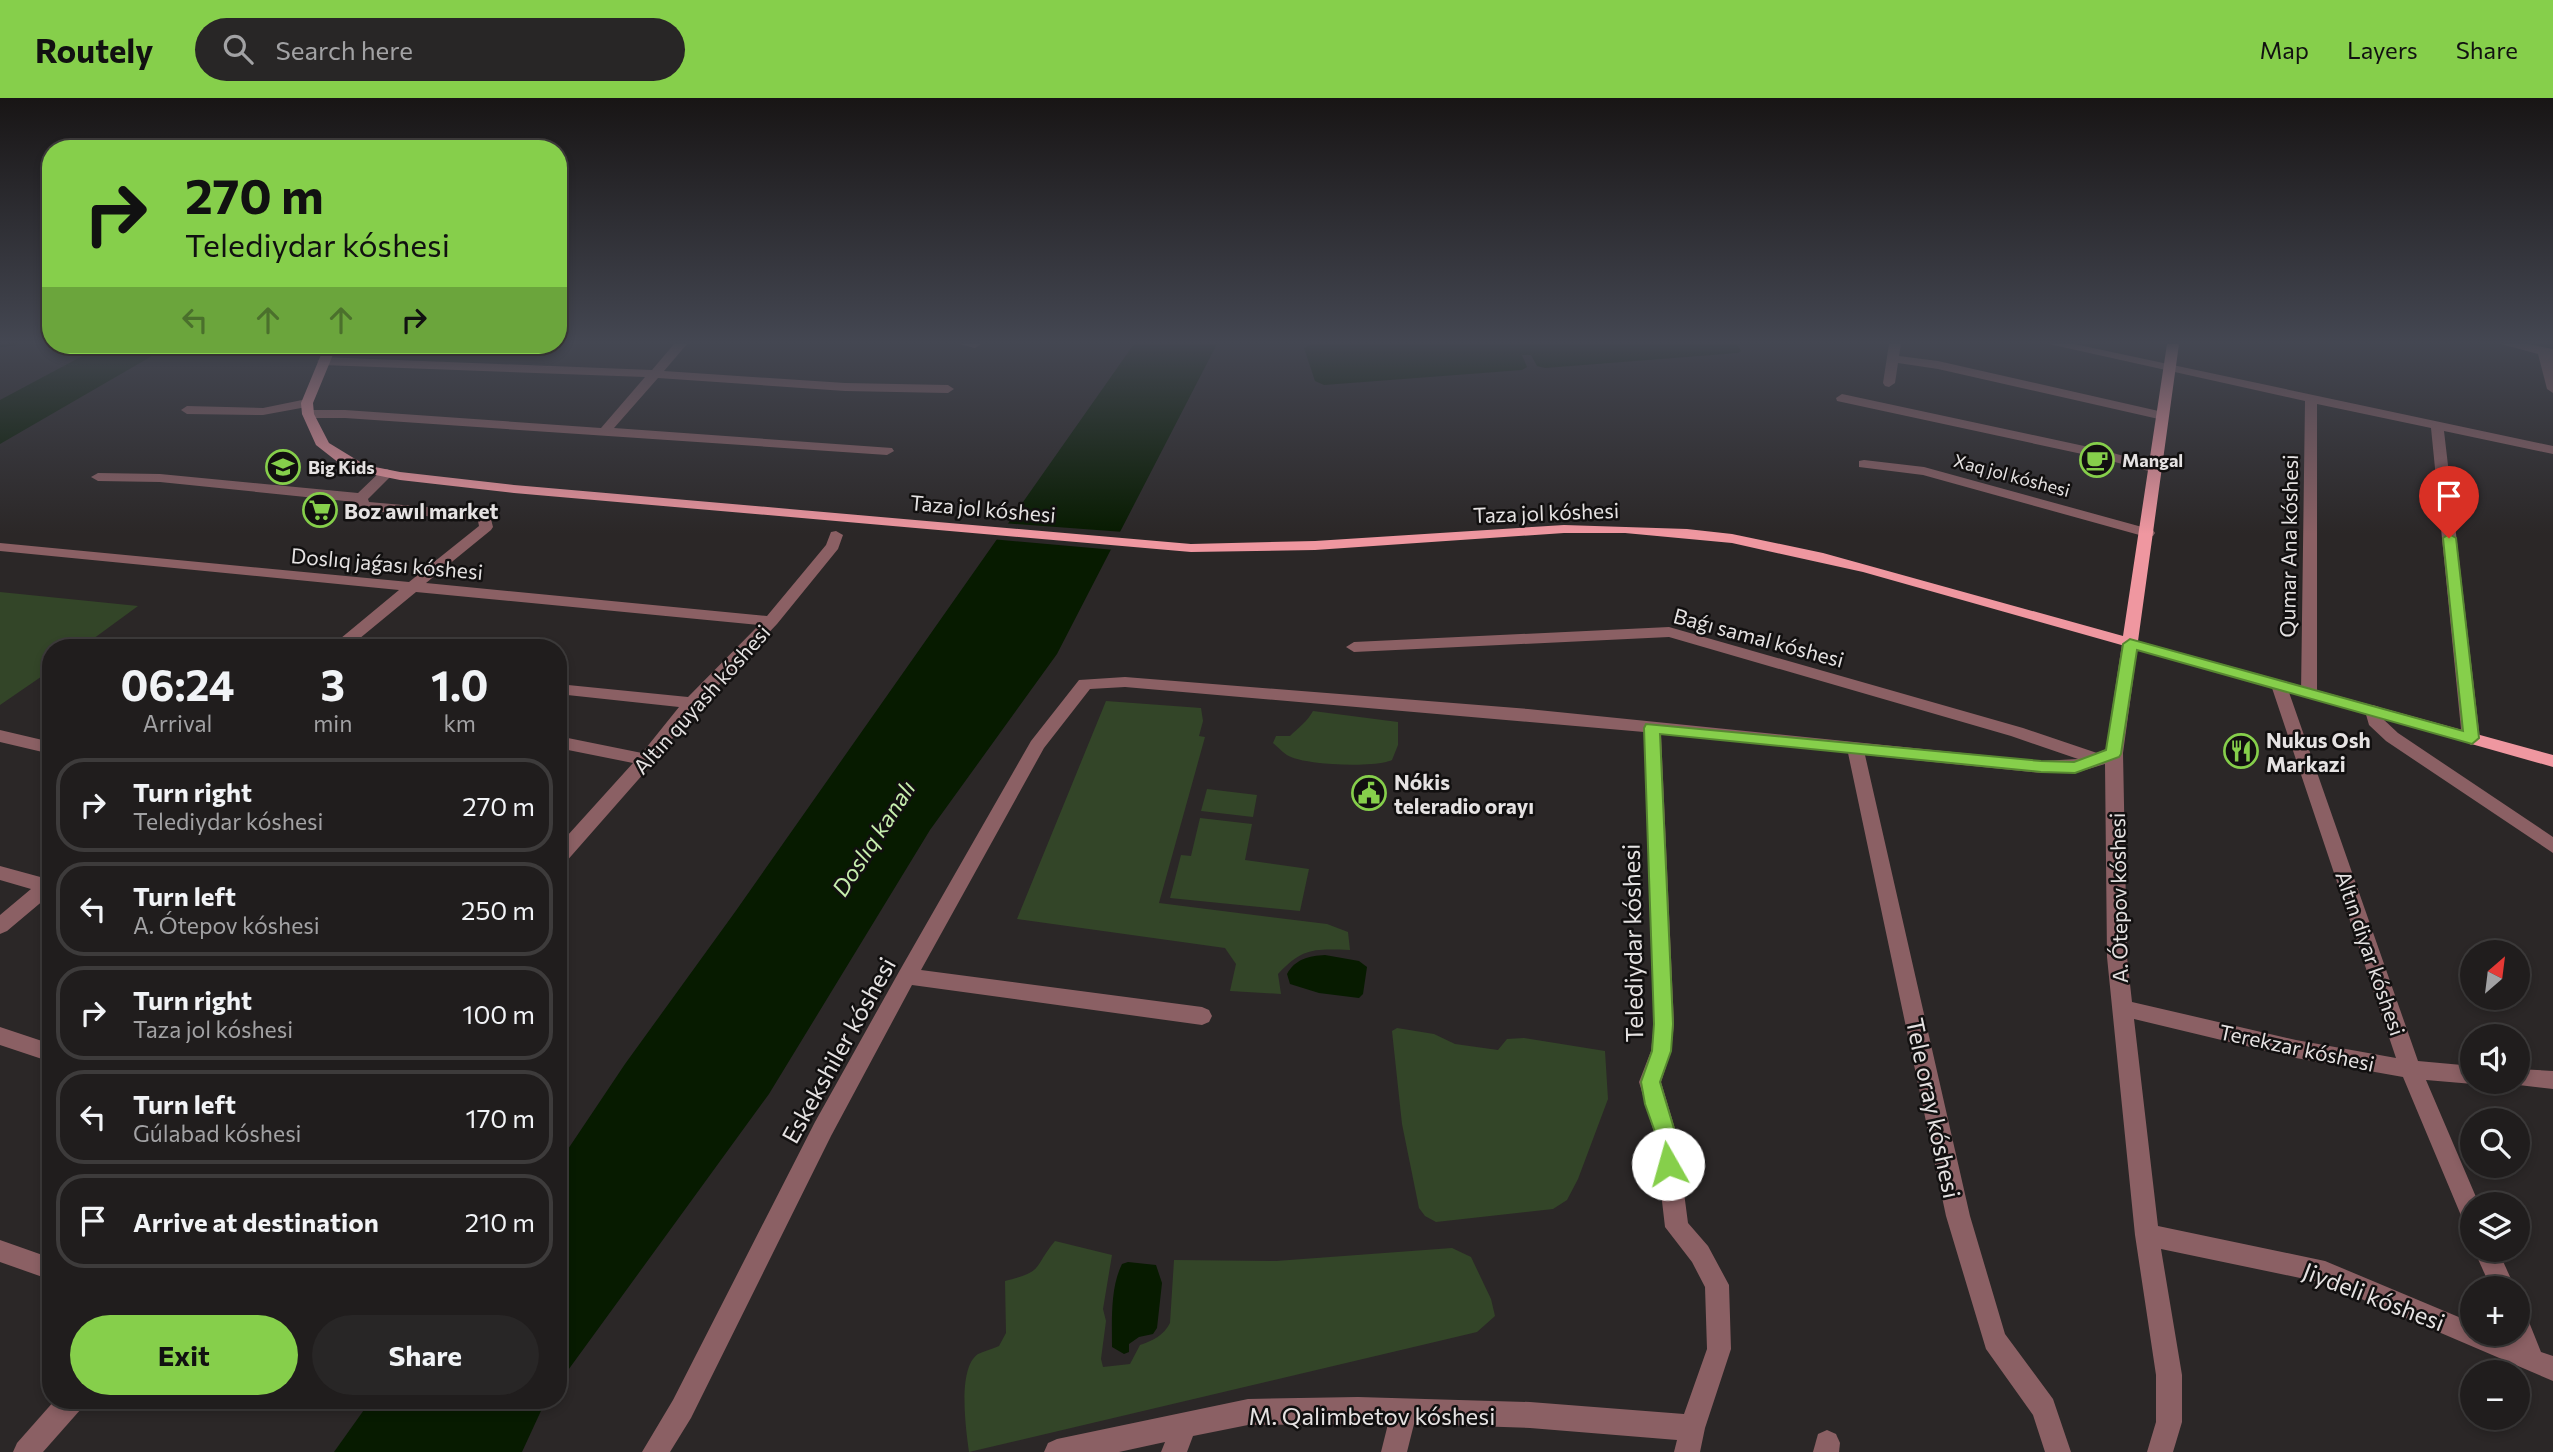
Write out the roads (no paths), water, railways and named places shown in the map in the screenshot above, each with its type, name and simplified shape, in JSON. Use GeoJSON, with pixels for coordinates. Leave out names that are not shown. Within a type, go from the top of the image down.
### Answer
{"type":"FeatureCollection","features":[{"type":"Feature","properties":{"kind":"main road","name":"A. Ótepov kóshesi"},"geometry":{"type":"LineString","coordinates":[[2130,644],[2164,407]]}},
{"type":"Feature","properties":{"kind":"main road","name":"Taza jol kóshesi"},"geometry":{"type":"LineString","coordinates":[[308,409],[323,445],[361,468],[387,474],[514,489],[1191,548],[1283,549],[1591,528],[1686,533],[1797,552],[2553,761]]}},
{"type":"Feature","properties":{"kind":"street"},"geometry":{"type":"LineString","coordinates":[[606,430],[626,407]]}},
{"type":"Feature","properties":{"kind":"street"},"geometry":{"type":"LineString","coordinates":[[1885,407],[2098,453],[2156,469]]}},
{"type":"Feature","properties":{"kind":"street"},"geometry":{"type":"LineString","coordinates":[[2124,407],[2163,416]]}},
{"type":"Feature","properties":{"kind":"street","name":"Qumar Ana kóshesi"},"geometry":{"type":"LineString","coordinates":[[2309,693],[2311,407]]}},
{"type":"Feature","properties":{"kind":"street"},"geometry":{"type":"LineString","coordinates":[[2349,407],[2553,450]]}},
{"type":"Feature","properties":{"kind":"street"},"geometry":{"type":"LineString","coordinates":[[187,410],[253,413],[308,409],[345,414],[887,451]]}},
{"type":"Feature","properties":{"kind":"street"},"geometry":{"type":"LineString","coordinates":[[2437,426],[2472,738]]}},
{"type":"Feature","properties":{"kind":"street","name":"Xaq jol kóshesi"},"geometry":{"type":"LineString","coordinates":[[1864,464],[1924,471],[2148,533]]}},
{"type":"Feature","properties":{"kind":"street"},"geometry":{"type":"LineString","coordinates":[[98,477],[160,478],[361,498],[387,474]]}},
{"type":"Feature","properties":{"kind":"street"},"geometry":{"type":"LineString","coordinates":[[349,639],[486,527],[485,518],[478,516],[363,506],[361,498]]}},
{"type":"Feature","properties":{"kind":"street","name":"Altın quyash kóshesi"},"geometry":{"type":"LineString","coordinates":[[567,848],[646,761],[692,703],[771,621],[833,546],[836,536]]}},
{"type":"Feature","properties":{"kind":"street","name":"Doslıq jaǵası kóshesi"},"geometry":{"type":"LineString","coordinates":[[0,547],[771,621]]}},
{"type":"Feature","properties":{"kind":"street","name":"Baǵı samal kóshesi"},"geometry":{"type":"LineString","coordinates":[[1354,647],[1669,632],[2106,757]]}},
{"type":"Feature","properties":{"kind":"street","name":"A. Ótepov kóshesi"},"geometry":{"type":"LineString","coordinates":[[2130,644],[2106,757],[2122,1008],[2147,1235],[2169,1375],[2169,1422],[2160,1452]]}},
{"type":"Feature","properties":{"kind":"street","name":"Eskekshiler kóshesi"},"geometry":{"type":"LineString","coordinates":[[655,1452],[682,1409],[823,1129],[907,976],[1037,744],[1085,684],[1125,682],[1652,728]]}},
{"type":"Feature","properties":{"kind":"street","name":"Altın diyar kóshesi"},"geometry":{"type":"LineString","coordinates":[[2279,685],[2412,1070],[2463,1192]]}},
{"type":"Feature","properties":{"kind":"street"},"geometry":{"type":"LineString","coordinates":[[567,690],[692,703]]}},
{"type":"Feature","properties":{"kind":"street"},"geometry":{"type":"LineString","coordinates":[[2373,711],[2375,721],[2392,737],[2551,849]]}},
{"type":"Feature","properties":{"kind":"street"},"geometry":{"type":"LineString","coordinates":[[1652,728],[2041,766],[2075,767],[2106,757]]}},
{"type":"Feature","properties":{"kind":"street","name":"Telediydar kóshesi"},"geometry":{"type":"LineString","coordinates":[[1652,728],[1664,1024],[1661,1051],[1650,1082],[1665,1132],[1677,1227],[1700,1254],[1717,1285],[1720,1349],[1689,1440]]}},
{"type":"Feature","properties":{"kind":"street"},"geometry":{"type":"LineString","coordinates":[[0,736],[42,746]]}},
{"type":"Feature","properties":{"kind":"street"},"geometry":{"type":"LineString","coordinates":[[567,744],[646,761]]}},
{"type":"Feature","properties":{"kind":"street","name":"Tele oray kóshesi"},"geometry":{"type":"LineString","coordinates":[[1855,747],[1958,1216],[1995,1340],[2043,1408],[2058,1452]]}},
{"type":"Feature","properties":{"kind":"street"},"geometry":{"type":"LineString","coordinates":[[0,873],[42,884]]}},
{"type":"Feature","properties":{"kind":"street"},"geometry":{"type":"LineString","coordinates":[[0,926],[42,892]]}},
{"type":"Feature","properties":{"kind":"street"},"geometry":{"type":"LineString","coordinates":[[907,976],[1202,1016]]}},
{"type":"Feature","properties":{"kind":"street","name":"Terekzar kóshesi"},"geometry":{"type":"LineString","coordinates":[[2122,1008],[2264,1042],[2412,1070],[2460,1073]]}},
{"type":"Feature","properties":{"kind":"street"},"geometry":{"type":"LineString","coordinates":[[0,1036],[42,1050]]}},
{"type":"Feature","properties":{"kind":"street"},"geometry":{"type":"LineString","coordinates":[[2530,1078],[2553,1080]]}},
{"type":"Feature","properties":{"kind":"street","name":"Jiydeli kóshesi"},"geometry":{"type":"LineString","coordinates":[[2147,1235],[2325,1272],[2543,1364]]}},
{"type":"Feature","properties":{"kind":"street"},"geometry":{"type":"LineString","coordinates":[[0,1251],[42,1266]]}},
{"type":"Feature","properties":{"kind":"street"},"geometry":{"type":"LineString","coordinates":[[2530,1344],[2543,1364]]}},
{"type":"Feature","properties":{"kind":"street"},"geometry":{"type":"LineString","coordinates":[[26,1452],[64,1409]]}},
{"type":"Feature","properties":{"kind":"street","name":"M. Qalimbetov kóshesi"},"geometry":{"type":"LineString","coordinates":[[1057,1452],[1248,1412],[1358,1410],[1530,1415],[1689,1440]]}},
{"type":"Feature","properties":{"kind":"street"},"geometry":{"type":"LineString","coordinates":[[1394,1452],[1404,1413]]}},
{"type":"Feature","properties":{"kind":"street"},"geometry":{"type":"LineString","coordinates":[[1174,1452],[1183,1427]]}},
{"type":"Feature","properties":{"kind":"water"},"geometry":{"type":"Polygon","coordinates":[[[0,407],[64,407],[0,444],[0,407]]]}},
{"type":"Feature","properties":{"kind":"water","name":"Doslıq kanalı"},"geometry":{"type":"Polygon","coordinates":[[[1090,407],[1184,407],[1057,654],[930,830],[769,1094],[567,1372],[567,1151],[625,1064],[1090,407]]]}},
{"type":"Feature","properties":{"kind":"water"},"geometry":{"type":"Polygon","coordinates":[[[1325,955],[1359,961],[1367,967],[1363,994],[1359,998],[1319,993],[1290,984],[1287,974],[1294,965],[1308,957],[1325,955]]]}},
{"type":"Feature","properties":{"kind":"water"},"geometry":{"type":"Polygon","coordinates":[[[1128,1262],[1156,1265],[1162,1283],[1157,1328],[1153,1334],[1139,1337],[1129,1344],[1129,1352],[1124,1354],[1112,1347],[1112,1316],[1118,1273],[1122,1264],[1128,1262]]]}},
{"type":"Feature","properties":{"kind":"water"},"geometry":{"type":"Polygon","coordinates":[[[365,1409],[542,1409],[522,1452],[334,1452],[365,1409]]]}},
{"type":"Feature","properties":{"kind":"place","name":"Mangal"},"geometry":{"type":"Point","coordinates":[2097,460]}},
{"type":"Feature","properties":{"kind":"place","name":"Big Kids"},"geometry":{"type":"Point","coordinates":[283,467]}},
{"type":"Feature","properties":{"kind":"place","name":"Boz awıl market"},"geometry":{"type":"Point","coordinates":[320,510]}},
{"type":"Feature","properties":{"kind":"place","name":"Nukus Osh Markazi"},"geometry":{"type":"Point","coordinates":[2241,751]}},
{"type":"Feature","properties":{"kind":"place","name":"Nókis teleradio orayı"},"geometry":{"type":"Point","coordinates":[1369,793]}}]}
